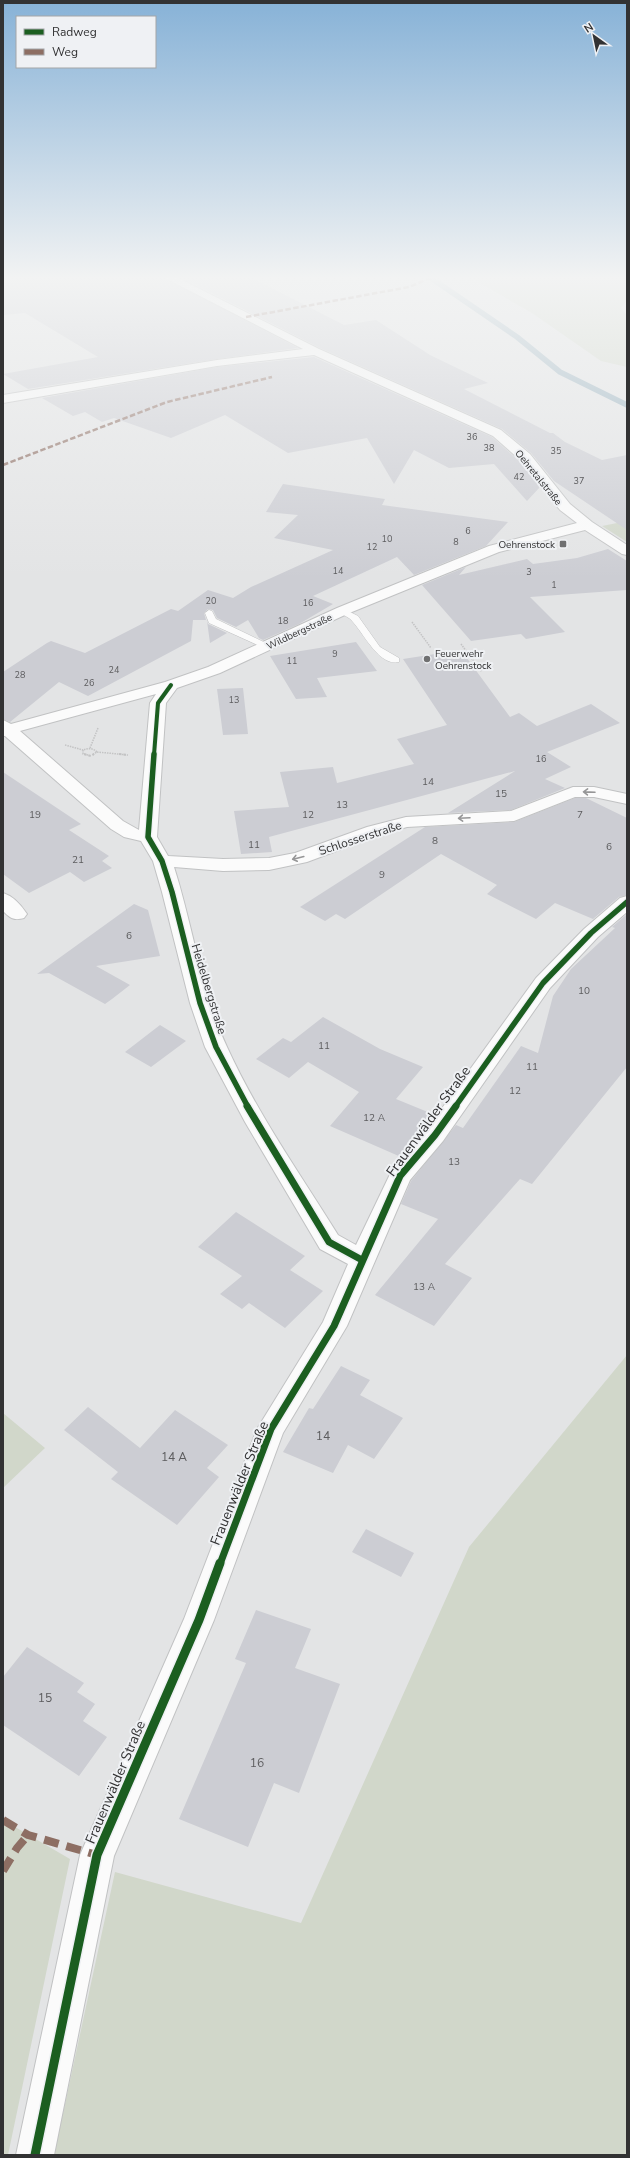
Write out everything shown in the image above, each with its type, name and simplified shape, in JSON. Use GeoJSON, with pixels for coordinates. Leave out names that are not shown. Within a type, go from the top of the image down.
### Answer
{"type":"FeatureCollection","features":[{"type":"Feature","properties":{"kind":"street"},"geometry":{"type":"LineString","coordinates":[[3,398],[134,377]]}},
{"type":"Feature","properties":{"kind":"street","name":"Oehretalstraße"},"geometry":{"type":"LineString","coordinates":[[372,377],[497,433],[525,456],[564,507],[587,525],[627,551]]}},
{"type":"Feature","properties":{"kind":"street","name":"Wildbergstraße"},"geometry":{"type":"LineString","coordinates":[[5,728],[171,685],[214,670],[342,610],[494,550],[587,525]]}},
{"type":"Feature","properties":{"kind":"street"},"geometry":{"type":"LineString","coordinates":[[148,837],[158,703],[171,685]]}},
{"type":"Feature","properties":{"kind":"street","name":"Wildbergstraße"},"geometry":{"type":"LineString","coordinates":[[5,728],[117,824],[130,833],[148,837]]}},
{"type":"Feature","properties":{"kind":"street","name":"Schlosserstraße"},"geometry":{"type":"LineString","coordinates":[[162,861],[223,865],[269,864],[300,858],[373,831],[406,822],[514,816],[573,792],[594,792],[627,799]]}},
{"type":"Feature","properties":{"kind":"street","name":"Heidelbergstraße"},"geometry":{"type":"LineString","coordinates":[[148,837],[162,861],[172,892],[200,1003],[216,1047],[256,1122],[329,1242],[362,1260]]}},
{"type":"Feature","properties":{"kind":"street"},"geometry":{"type":"LineString","coordinates":[[3,899],[17,914]]}},
{"type":"Feature","properties":{"kind":"street","name":"Frauenwälder Straße"},"geometry":{"type":"LineString","coordinates":[[35,2155],[97,1855],[199,1620],[271,1429],[334,1326],[400,1176],[435,1135],[543,983],[591,933],[627,902]]}},
{"type":"Feature","properties":{"kind":"lane"},"geometry":{"type":"LineString","coordinates":[[342,610],[355,618],[377,649],[396,660]]}},
{"type":"Feature","properties":{"kind":"lane"},"geometry":{"type":"LineString","coordinates":[[209,613],[212,621],[267,646]]}},
{"type":"Feature","properties":{"kind":"path"},"geometry":{"type":"LineString","coordinates":[[412,622],[431,648]]}},
{"type":"Feature","properties":{"kind":"path"},"geometry":{"type":"LineString","coordinates":[[461,644],[482,672]]}},
{"type":"Feature","properties":{"kind":"path"},"geometry":{"type":"LineString","coordinates":[[88,748],[94,749],[97,752],[91,756],[83,754],[83,750],[88,748]]}},
{"type":"Feature","properties":{"kind":"shaded area"},"geometry":{"type":"Polygon","coordinates":[[[627,521],[627,542],[602,526],[627,521]]]}},
{"type":"Feature","properties":{"kind":"shaded area"},"geometry":{"type":"Polygon","coordinates":[[[627,1355],[627,2155],[54,2155],[115,1872],[301,1923],[469,1547],[627,1355]]]}},
{"type":"Feature","properties":{"kind":"shaded area"},"geometry":{"type":"Polygon","coordinates":[[[3,1413],[45,1448],[3,1488],[3,1413]]]}},
{"type":"Feature","properties":{"kind":"shaded area"},"geometry":{"type":"Polygon","coordinates":[[[3,1820],[70,1859],[8,2155],[3,2155],[3,1820]]]}},
{"type":"Feature","properties":{"kind":"building"},"geometry":{"type":"Polygon","coordinates":[[[8,377],[105,377],[28,389],[8,377]]]}},
{"type":"Feature","properties":{"kind":"building"},"geometry":{"type":"Polygon","coordinates":[[[162,377],[358,377],[492,437],[519,461],[540,487],[527,501],[494,464],[449,468],[414,450],[394,484],[367,438],[288,453],[225,415],[171,438],[114,418],[102,422],[85,412],[73,416],[42,398],[162,377]]]}},
{"type":"Feature","properties":{"kind":"building"},"geometry":{"type":"Polygon","coordinates":[[[385,377],[475,377],[488,383],[464,389],[550,433],[553,433],[565,442],[602,460],[627,455],[627,530],[554,481],[531,453],[502,429],[385,377]]]}},
{"type":"Feature","properties":{"kind":"building"},"geometry":{"type":"Polygon","coordinates":[[[283,484],[385,499],[382,505],[508,522],[486,546],[414,575],[397,557],[313,596],[333,604],[299,624],[263,640],[259,638],[248,620],[236,627],[217,618],[213,610],[208,609],[204,613],[206,620],[193,620],[191,641],[88,696],[59,682],[10,722],[3,719],[3,672],[47,643],[51,641],[85,653],[171,609],[178,611],[208,590],[233,598],[251,587],[333,550],[274,538],[298,515],[266,512],[283,484]]]}},
{"type":"Feature","properties":{"kind":"building"},"geometry":{"type":"Polygon","coordinates":[[[608,549],[627,561],[627,590],[530,597],[565,632],[526,639],[521,634],[471,641],[422,585],[466,567],[459,575],[527,559],[533,564],[577,558],[608,549]]]}},
{"type":"Feature","properties":{"kind":"building"},"geometry":{"type":"Polygon","coordinates":[[[207,621],[208,624],[227,633],[210,643],[207,621]]]}},
{"type":"Feature","properties":{"kind":"building"},"geometry":{"type":"Polygon","coordinates":[[[356,642],[377,671],[317,678],[327,697],[296,699],[270,656],[356,642]]]}},
{"type":"Feature","properties":{"kind":"building"},"geometry":{"type":"Polygon","coordinates":[[[461,650],[510,717],[519,713],[537,726],[591,704],[620,723],[547,752],[571,767],[545,779],[565,788],[511,810],[448,813],[515,771],[269,837],[272,852],[241,854],[234,811],[289,807],[280,772],[333,767],[337,783],[414,764],[397,739],[447,725],[403,659],[461,650]]]}},
{"type":"Feature","properties":{"kind":"building"},"geometry":{"type":"Polygon","coordinates":[[[243,688],[248,734],[223,735],[217,689],[243,688]]]}},
{"type":"Feature","properties":{"kind":"building"},"geometry":{"type":"Polygon","coordinates":[[[3,772],[81,824],[69,830],[109,856],[102,861],[112,868],[84,882],[70,872],[29,893],[3,874],[3,772]]]}},
{"type":"Feature","properties":{"kind":"building"},"geometry":{"type":"Polygon","coordinates":[[[575,798],[586,798],[627,818],[627,895],[619,897],[593,919],[555,903],[536,919],[487,894],[497,885],[441,854],[345,919],[336,914],[325,921],[300,907],[425,827],[514,822],[575,798]]]}},
{"type":"Feature","properties":{"kind":"building"},"geometry":{"type":"Polygon","coordinates":[[[134,904],[148,910],[160,956],[96,966],[130,985],[112,999],[105,1004],[49,973],[37,974],[134,904]]]}},
{"type":"Feature","properties":{"kind":"building"},"geometry":{"type":"Polygon","coordinates":[[[627,914],[627,1067],[532,1184],[520,1179],[445,1264],[472,1278],[434,1326],[375,1295],[438,1219],[401,1204],[411,1181],[456,1125],[463,1128],[521,1046],[538,1053],[553,996],[571,969],[615,928],[612,927],[627,914]]]}},
{"type":"Feature","properties":{"kind":"building"},"geometry":{"type":"Polygon","coordinates":[[[323,1017],[380,1049],[423,1067],[396,1099],[435,1115],[401,1157],[330,1126],[359,1092],[308,1062],[289,1078],[256,1059],[283,1038],[291,1042],[323,1017]]]}},
{"type":"Feature","properties":{"kind":"building"},"geometry":{"type":"Polygon","coordinates":[[[160,1025],[186,1041],[151,1067],[125,1052],[160,1025]]]}},
{"type":"Feature","properties":{"kind":"building"},"geometry":{"type":"Polygon","coordinates":[[[236,1212],[305,1256],[290,1270],[323,1291],[285,1328],[249,1303],[242,1309],[220,1294],[242,1276],[198,1247],[236,1212]]]}},
{"type":"Feature","properties":{"kind":"building"},"geometry":{"type":"Polygon","coordinates":[[[341,1366],[370,1380],[360,1395],[403,1418],[374,1459],[348,1445],[333,1473],[283,1452],[309,1408],[313,1409],[341,1366]]]}},
{"type":"Feature","properties":{"kind":"building"},"geometry":{"type":"Polygon","coordinates":[[[88,1407],[140,1448],[175,1410],[228,1445],[207,1468],[219,1477],[177,1525],[111,1479],[118,1472],[64,1430],[88,1407]]]}},
{"type":"Feature","properties":{"kind":"building"},"geometry":{"type":"Polygon","coordinates":[[[366,1529],[414,1553],[401,1577],[352,1552],[366,1529]]]}},
{"type":"Feature","properties":{"kind":"building"},"geometry":{"type":"Polygon","coordinates":[[[256,1610],[311,1629],[295,1668],[340,1684],[299,1793],[274,1783],[248,1847],[179,1819],[246,1663],[235,1659],[256,1610]]]}},
{"type":"Feature","properties":{"kind":"building"},"geometry":{"type":"Polygon","coordinates":[[[27,1647],[84,1683],[77,1692],[95,1704],[83,1721],[107,1737],[79,1776],[3,1725],[3,1677],[27,1647]]]}},
{"type":"Feature","properties":{"kind":"waterway"},"geometry":{"type":"LineString","coordinates":[[570,377],[627,405]]}},
{"type":"Feature","properties":{"kind":"marked path"},"geometry":{"type":"LineString","coordinates":[[3,465],[167,402],[272,377]]}},
{"type":"Feature","properties":{"kind":"marked path"},"geometry":{"type":"LineString","coordinates":[[3,1820],[28,1835],[97,1855]]}},
{"type":"Feature","properties":{"kind":"marked path"},"geometry":{"type":"LineString","coordinates":[[3,1871],[17,1848],[28,1835]]}},
{"type":"Feature","properties":{"kind":"cycle path"},"geometry":{"type":"LineString","coordinates":[[171,685],[158,703],[148,837],[162,861],[172,892],[200,1003],[216,1047],[256,1122],[329,1242],[362,1260]]}},
{"type":"Feature","properties":{"kind":"cycle path"},"geometry":{"type":"LineString","coordinates":[[35,2155],[97,1855],[199,1620],[271,1429],[334,1326],[400,1176],[435,1135],[543,983],[591,933],[627,902]]}},
{"type":"Feature","properties":{"kind":"place","name":"Oehrenstock"},"geometry":{"type":"Point","coordinates":[563,544]}},
{"type":"Feature","properties":{"kind":"place","name":"Feuerwehr Oehrenstock"},"geometry":{"type":"Point","coordinates":[427,659]}}]}
